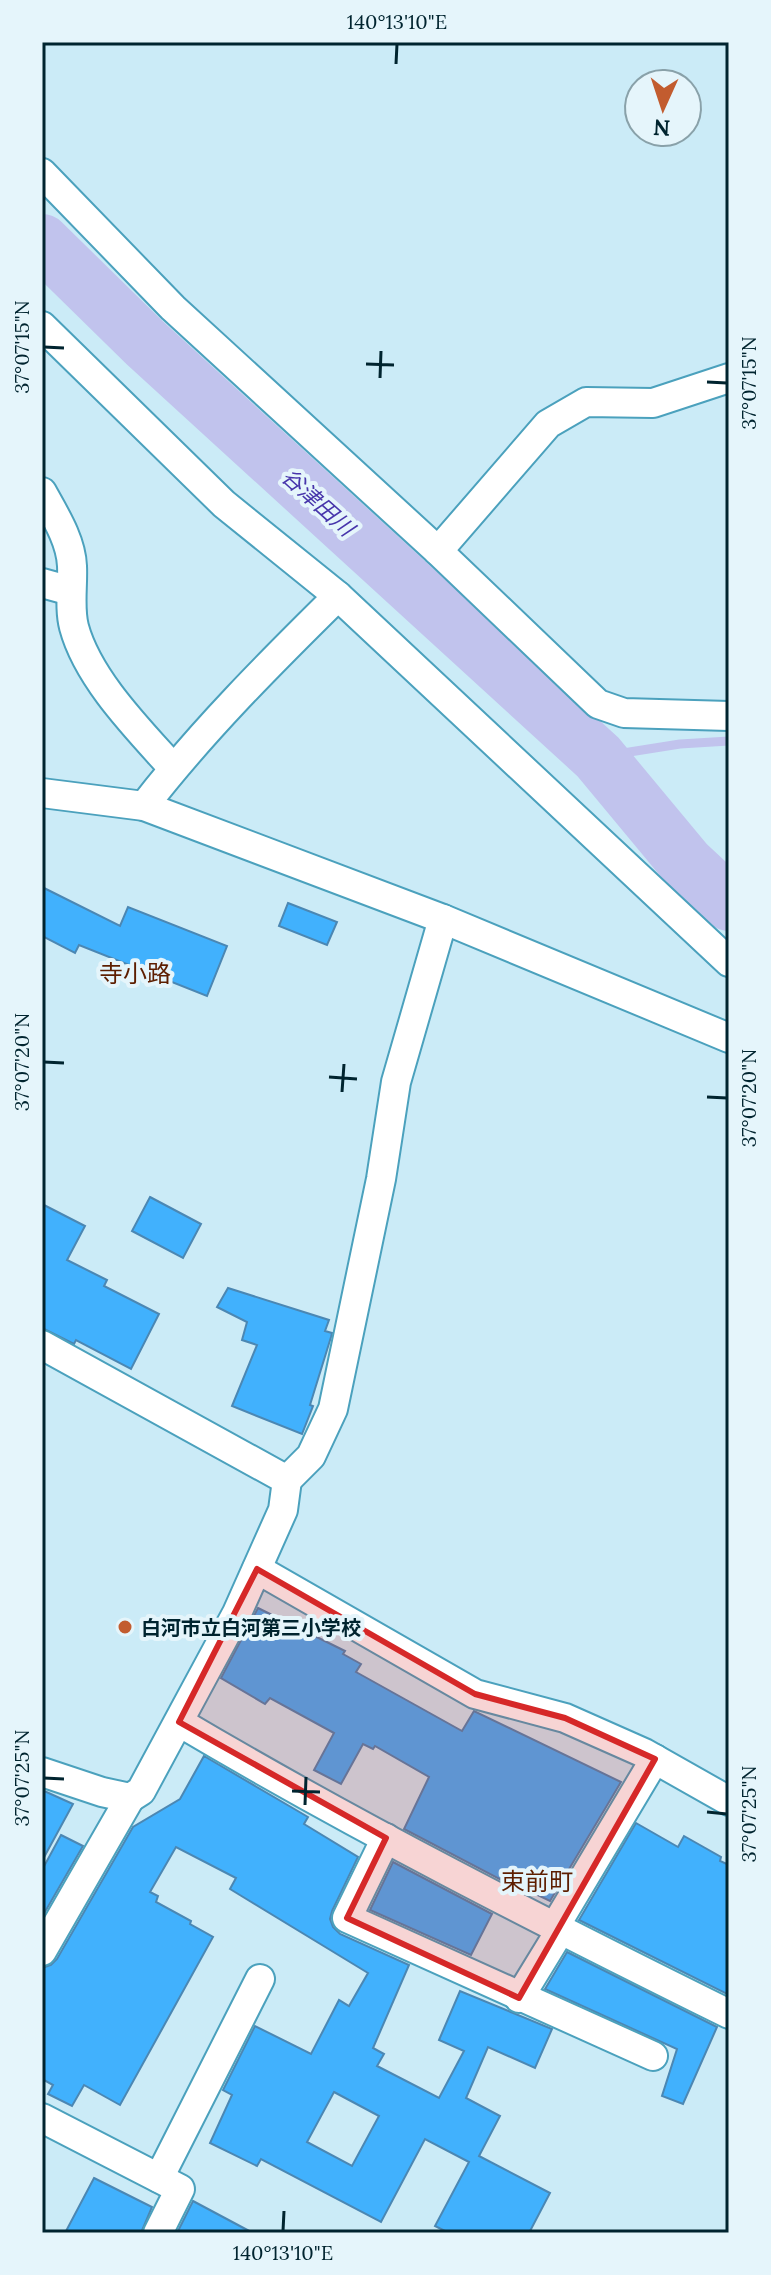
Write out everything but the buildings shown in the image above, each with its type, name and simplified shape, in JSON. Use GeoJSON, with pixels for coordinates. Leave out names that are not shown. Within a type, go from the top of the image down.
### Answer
{"type":"FeatureCollection","features":[{"type":"Feature","properties":{"kind":"street"},"geometry":{"type":"LineString","coordinates":[[42,173],[173,308],[438,551],[598,704],[624,713],[729,716]]}},
{"type":"Feature","properties":{"kind":"street"},"geometry":{"type":"LineString","coordinates":[[42,326],[224,504],[338,596],[729,962]]}},
{"type":"Feature","properties":{"kind":"street"},"geometry":{"type":"LineString","coordinates":[[438,551],[548,424],[586,402],[653,403],[729,378]]}},
{"type":"Feature","properties":{"kind":"street"},"geometry":{"type":"LineString","coordinates":[[42,492],[64,534],[72,562],[74,627],[92,669],[133,723],[173,768]]}},
{"type":"Feature","properties":{"kind":"street"},"geometry":{"type":"LineString","coordinates":[[42,583],[71,591]]}},
{"type":"Feature","properties":{"kind":"street"},"geometry":{"type":"LineString","coordinates":[[144,806],[173,768],[338,596]]}},
{"type":"Feature","properties":{"kind":"street"},"geometry":{"type":"LineString","coordinates":[[42,793],[144,806],[443,919],[729,1038]]}},
{"type":"Feature","properties":{"kind":"street"},"geometry":{"type":"LineString","coordinates":[[42,1951],[130,1798],[141,1791],[179,1722],[257,1569],[283,1510],[287,1480],[311,1456],[333,1409],[381,1179],[396,1082],[443,919]]}},
{"type":"Feature","properties":{"kind":"street"},"geometry":{"type":"LineString","coordinates":[[42,1345],[287,1480]]}},
{"type":"Feature","properties":{"kind":"street"},"geometry":{"type":"LineString","coordinates":[[257,1569],[475,1694],[565,1718],[655,1759],[729,1801]]}},
{"type":"Feature","properties":{"kind":"street"},"geometry":{"type":"LineString","coordinates":[[179,1722],[294,1790],[557,1930],[729,2014]]}},
{"type":"Feature","properties":{"kind":"street"},"geometry":{"type":"LineString","coordinates":[[519,1998],[655,1759]]}},
{"type":"Feature","properties":{"kind":"street"},"geometry":{"type":"LineString","coordinates":[[42,1772],[130,1798]]}},
{"type":"Feature","properties":{"kind":"street"},"geometry":{"type":"LineString","coordinates":[[386,1838],[347,1918],[653,2056]]}},
{"type":"Feature","properties":{"kind":"street"},"geometry":{"type":"LineString","coordinates":[[159,2178],[260,1979]]}},
{"type":"Feature","properties":{"kind":"street"},"geometry":{"type":"LineString","coordinates":[[42,2118],[180,2189],[158,2233]]}},
{"type":"Feature","properties":{"kind":"highlighted area"},"geometry":{"type":"Polygon","coordinates":[[[257,1569],[475,1694],[565,1718],[655,1759],[519,1998],[347,1918],[386,1838],[179,1722],[257,1569]]]}},
{"type":"Feature","properties":{"kind":"waterway","name":"谷津田川"},"geometry":{"type":"LineString","coordinates":[[42,242],[145,343],[598,757],[686,863],[729,903]]}},
{"type":"Feature","properties":{"kind":"waterway","name":"谷津田川"},"geometry":{"type":"LineString","coordinates":[[598,757],[680,744],[729,741]]}},
{"type":"Feature","properties":{"kind":"place","name":"白河市立白河第三小学校"},"geometry":{"type":"Point","coordinates":[125,1627]}},
{"type":"Feature","properties":{"kind":"district","name":"寺小路"},"geometry":{"type":"Point","coordinates":[135,973]}},
{"type":"Feature","properties":{"kind":"district","name":"束前町"},"geometry":{"type":"Point","coordinates":[537,1881]}}]}
